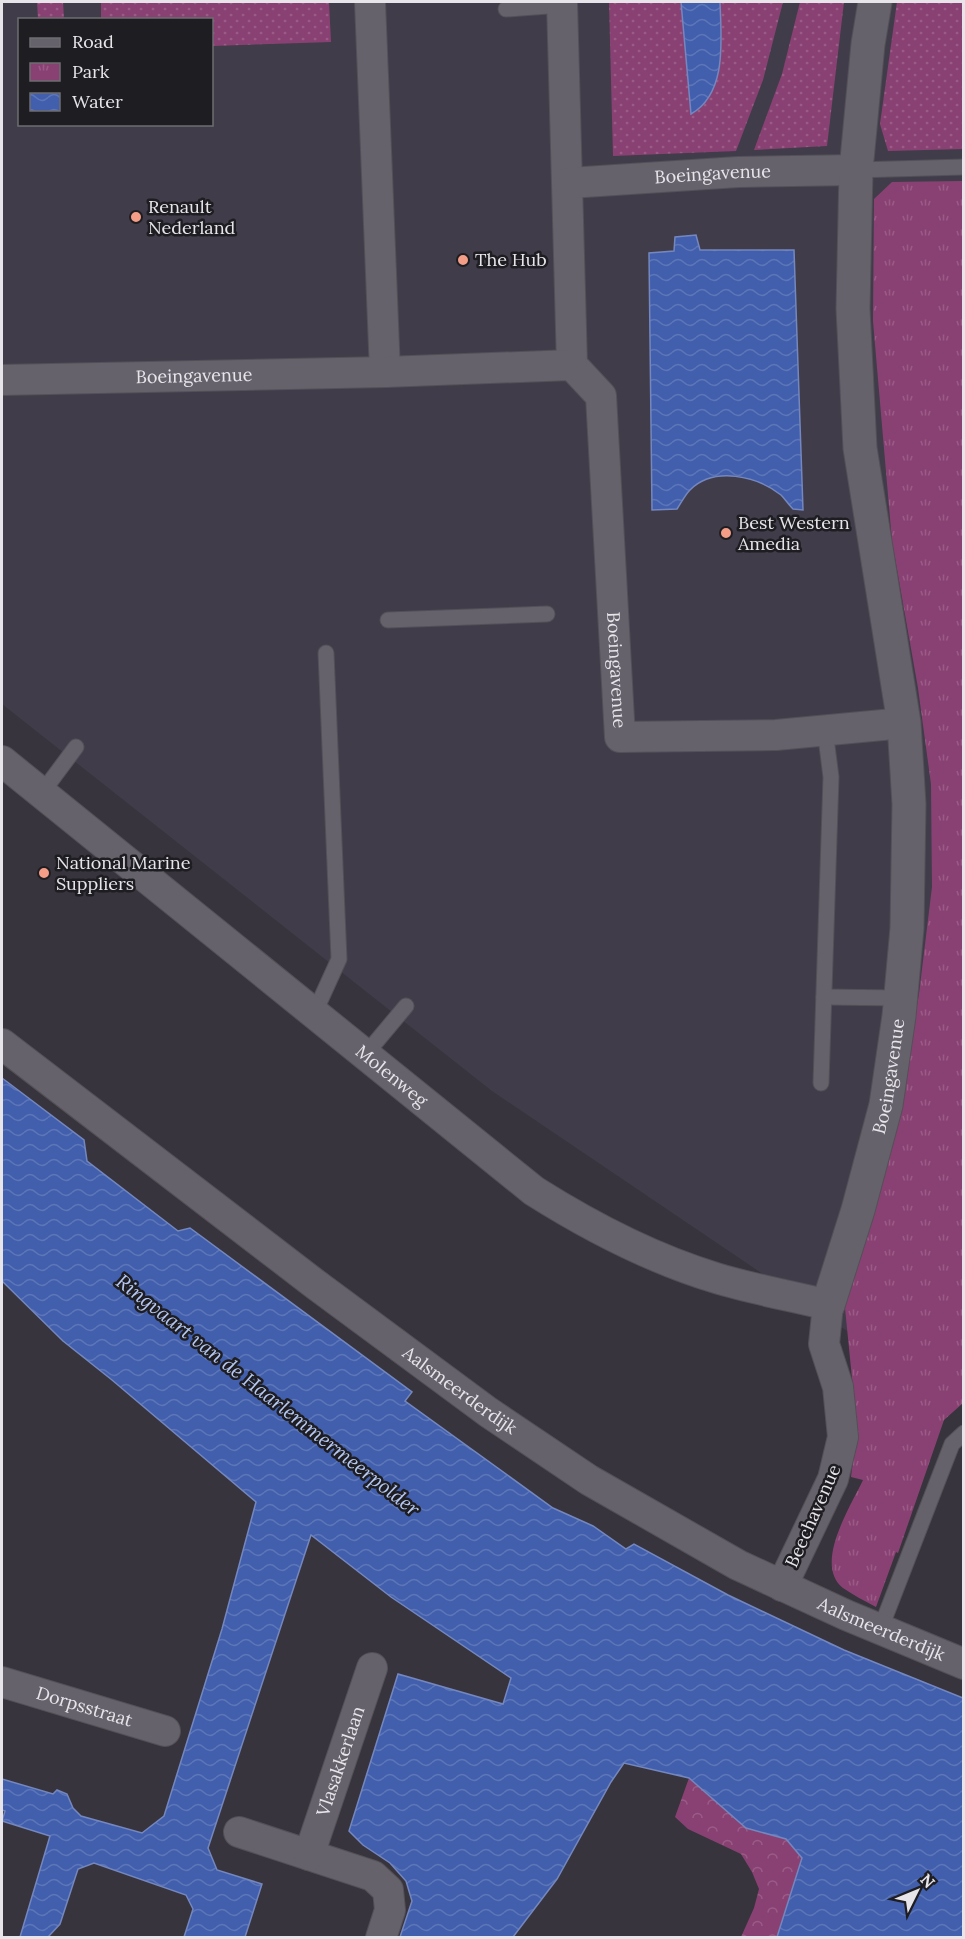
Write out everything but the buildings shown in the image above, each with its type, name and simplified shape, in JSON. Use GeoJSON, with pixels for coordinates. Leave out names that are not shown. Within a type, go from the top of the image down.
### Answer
{"type":"FeatureCollection","features":[{"type":"Feature","properties":{"kind":"street"},"geometry":{"type":"LineString","coordinates":[[370,2],[385,372]]}},
{"type":"Feature","properties":{"kind":"street"},"geometry":{"type":"LineString","coordinates":[[856,170],[868,44],[875,2]]}},
{"type":"Feature","properties":{"kind":"street"},"geometry":{"type":"LineString","coordinates":[[562,3],[572,366]]}},
{"type":"Feature","properties":{"kind":"street","name":"Boeingavenue"},"geometry":{"type":"LineString","coordinates":[[568,183],[738,172],[856,170],[853,309],[860,448],[904,723],[909,804],[907,928],[886,1105],[858,1210],[828,1305]]}},
{"type":"Feature","properties":{"kind":"street","name":"Boeingavenue"},"geometry":{"type":"LineString","coordinates":[[2,380],[572,366],[601,396],[620,737],[776,735],[904,723]]}},
{"type":"Feature","properties":{"kind":"street","name":"Molenweg"},"geometry":{"type":"LineString","coordinates":[[2,761],[534,1191],[582,1222],[649,1255],[716,1278],[828,1305]]}},
{"type":"Feature","properties":{"kind":"street","name":"Aalsmeerderdijk"},"geometry":{"type":"LineString","coordinates":[[2,1044],[315,1284],[488,1412],[589,1480],[738,1565],[880,1630],[963,1664]]}},
{"type":"Feature","properties":{"kind":"street","name":"Beechavenue"},"geometry":{"type":"LineString","coordinates":[[782,1586],[833,1479],[843,1437],[838,1387],[824,1344],[828,1305]]}},
{"type":"Feature","properties":{"kind":"street","name":"Vlasakkerlaan"},"geometry":{"type":"LineString","coordinates":[[309,1855],[372,1668]]}},
{"type":"Feature","properties":{"kind":"street","name":"Dorpsstraat"},"geometry":{"type":"LineString","coordinates":[[2,1682],[165,1731]]}},
{"type":"Feature","properties":{"kind":"street"},"geometry":{"type":"LineString","coordinates":[[239,1832],[373,1876],[388,1890],[390,1910],[381,1938]]}},
{"type":"Feature","properties":{"kind":"lane"},"geometry":{"type":"LineString","coordinates":[[506,9],[562,3]]}},
{"type":"Feature","properties":{"kind":"lane"},"geometry":{"type":"LineString","coordinates":[[856,170],[963,167]]}},
{"type":"Feature","properties":{"kind":"lane"},"geometry":{"type":"LineString","coordinates":[[388,620],[547,614]]}},
{"type":"Feature","properties":{"kind":"lane"},"geometry":{"type":"LineString","coordinates":[[314,1014],[339,959],[326,653]]}},
{"type":"Feature","properties":{"kind":"lane"},"geometry":{"type":"LineString","coordinates":[[821,1083],[831,777],[825,730]]}},
{"type":"Feature","properties":{"kind":"lane"},"geometry":{"type":"LineString","coordinates":[[41,794],[76,747]]}},
{"type":"Feature","properties":{"kind":"lane"},"geometry":{"type":"LineString","coordinates":[[824,997],[900,998]]}},
{"type":"Feature","properties":{"kind":"lane"},"geometry":{"type":"LineString","coordinates":[[365,1055],[406,1006]]}},
{"type":"Feature","properties":{"kind":"lane"},"geometry":{"type":"LineString","coordinates":[[880,1630],[952,1444],[963,1433]]}},
{"type":"Feature","properties":{"kind":"shaded area"},"geometry":{"type":"Polygon","coordinates":[[[2,2],[963,2],[963,1404],[939,1393],[492,1091],[2,704],[2,2]]]}},
{"type":"Feature","properties":{"kind":"green space"},"geometry":{"type":"Polygon","coordinates":[[[37,2],[63,2],[64,18],[38,18],[37,2]]]}},
{"type":"Feature","properties":{"kind":"green space"},"geometry":{"type":"Polygon","coordinates":[[[101,2],[329,2],[331,42],[213,46],[213,18],[101,18],[101,2]]]}},
{"type":"Feature","properties":{"kind":"green space"},"geometry":{"type":"Polygon","coordinates":[[[609,2],[681,2],[692,114],[703,105],[717,79],[721,47],[720,2],[783,2],[763,80],[736,151],[613,156],[609,2]]]}},
{"type":"Feature","properties":{"kind":"green space"},"geometry":{"type":"Polygon","coordinates":[[[800,2],[844,2],[827,146],[754,150],[782,74],[800,2]]]}},
{"type":"Feature","properties":{"kind":"green space"},"geometry":{"type":"Polygon","coordinates":[[[897,2],[963,2],[963,149],[888,151],[880,124],[897,2]]]}},
{"type":"Feature","properties":{"kind":"green space"},"geometry":{"type":"Polygon","coordinates":[[[963,181],[963,1403],[944,1420],[898,1553],[896,1552],[876,1607],[843,1588],[835,1578],[832,1565],[837,1535],[863,1480],[851,1477],[857,1428],[845,1308],[901,1099],[919,994],[932,887],[931,784],[918,688],[892,541],[873,321],[874,199],[892,182],[963,181]]]}},
{"type":"Feature","properties":{"kind":"green space"},"geometry":{"type":"Polygon","coordinates":[[[689,1778],[746,1828],[786,1839],[802,1858],[777,1937],[741,1937],[754,1908],[759,1889],[741,1854],[688,1829],[675,1817],[689,1778]]]}},
{"type":"Feature","properties":{"kind":"water"},"geometry":{"type":"Polygon","coordinates":[[[681,2],[720,2],[721,48],[717,79],[703,105],[691,114],[681,2]]]}},
{"type":"Feature","properties":{"kind":"water"},"geometry":{"type":"Polygon","coordinates":[[[696,235],[700,250],[794,250],[803,510],[793,509],[781,495],[760,483],[736,476],[723,476],[700,483],[688,492],[677,509],[652,510],[649,253],[674,251],[675,237],[696,235]]]}},
{"type":"Feature","properties":{"kind":"water","name":"Ringvaart van de Haarlemmermeerpolder"},"geometry":{"type":"Polygon","coordinates":[[[2,1078],[84,1140],[87,1161],[178,1231],[190,1228],[412,1392],[405,1401],[553,1508],[593,1526],[626,1549],[634,1544],[728,1595],[844,1650],[963,1698],[963,1937],[777,1937],[802,1858],[786,1839],[746,1828],[689,1778],[624,1763],[557,1879],[513,1937],[400,1937],[412,1901],[406,1881],[390,1863],[363,1845],[349,1831],[398,1674],[503,1704],[511,1678],[391,1597],[311,1535],[208,1848],[217,1870],[262,1884],[245,1937],[184,1937],[193,1909],[186,1895],[94,1863],[78,1869],[60,1924],[48,1937],[20,1937],[50,1836],[2,1821],[5,1811],[2,1810],[2,1779],[53,1794],[57,1790],[67,1794],[73,1808],[81,1816],[142,1833],[164,1816],[222,1629],[256,1502],[63,1341],[2,1281],[2,1078]]]}},
{"type":"Feature","properties":{"kind":"place","name":"Renault Nederland"},"geometry":{"type":"Point","coordinates":[136,217]}},
{"type":"Feature","properties":{"kind":"place","name":"The Hub"},"geometry":{"type":"Point","coordinates":[463,260]}},
{"type":"Feature","properties":{"kind":"place","name":"Best Western Amedia"},"geometry":{"type":"Point","coordinates":[726,533]}},
{"type":"Feature","properties":{"kind":"place","name":"National Marine Suppliers"},"geometry":{"type":"Point","coordinates":[44,873]}}]}
